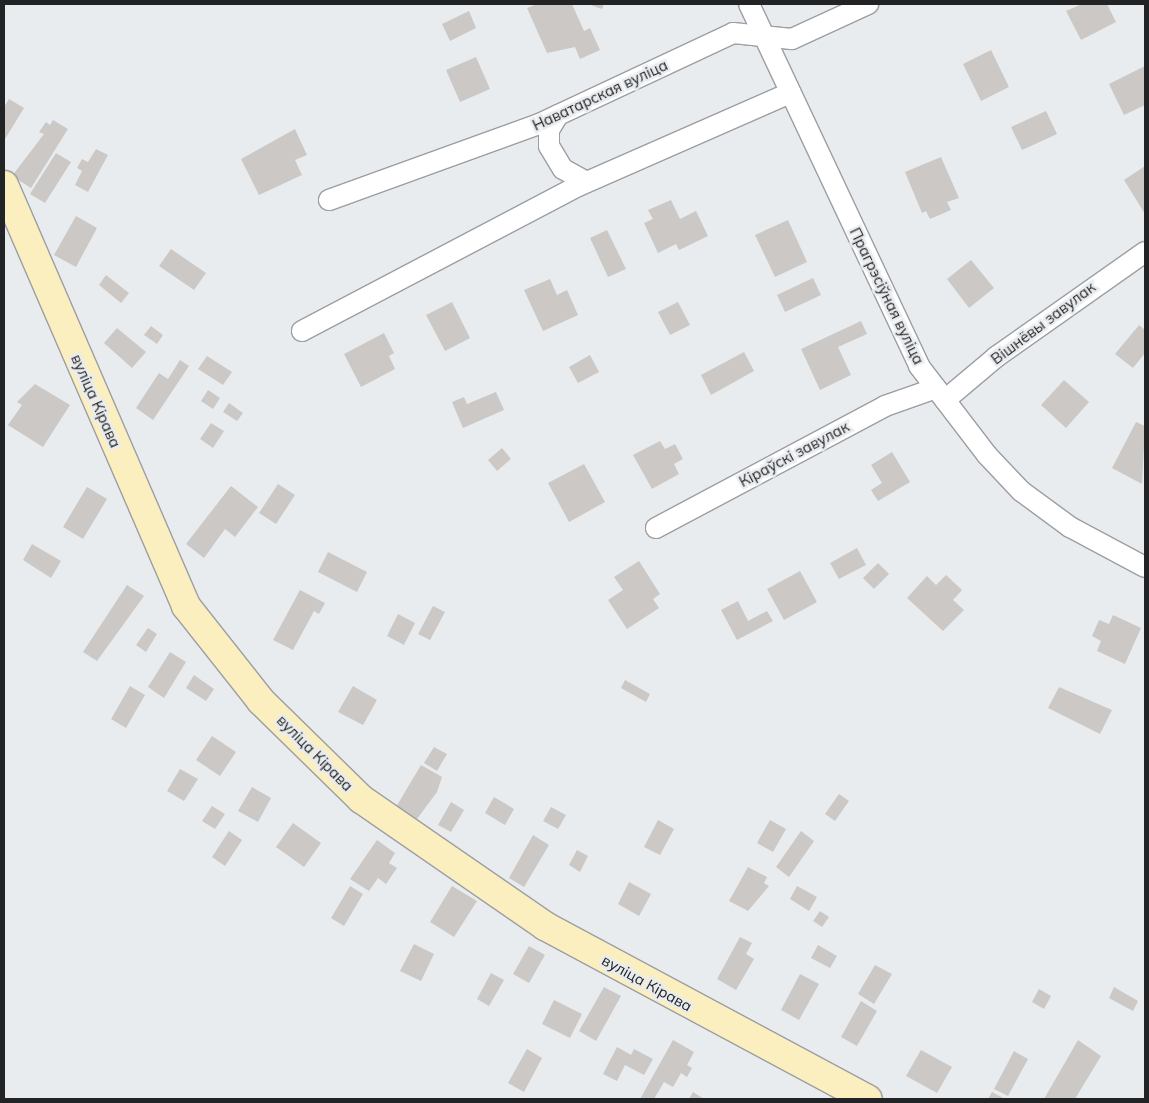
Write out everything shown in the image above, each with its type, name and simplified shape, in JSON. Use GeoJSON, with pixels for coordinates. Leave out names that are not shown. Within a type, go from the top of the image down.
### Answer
{"type":"FeatureCollection","features":[{"type":"Feature","properties":{"kind":"street","name":"Прагрэсіўная вуліца"},"geometry":{"type":"LineString","coordinates":[[749,4],[892,312],[941,394],[1021,491],[1070,527],[1145,567]]}},
{"type":"Feature","properties":{"kind":"street","name":"Наватарская вуліца"},"geometry":{"type":"LineString","coordinates":[[329,200],[360,186],[423,169],[558,115],[734,33],[764,34],[792,39],[868,4]]}},
{"type":"Feature","properties":{"kind":"street"},"geometry":{"type":"LineString","coordinates":[[302,331],[586,182],[790,93]]}},
{"type":"Feature","properties":{"kind":"street"},"geometry":{"type":"LineString","coordinates":[[558,115],[549,130],[549,146],[563,170],[586,182]]}},
{"type":"Feature","properties":{"kind":"street","name":"вуліца Кірава"},"geometry":{"type":"LineString","coordinates":[[4,185],[186,606],[261,701],[361,799],[545,926],[868,1099]]}},
{"type":"Feature","properties":{"kind":"street","name":"Вішнёвы завулак"},"geometry":{"type":"LineString","coordinates":[[941,394],[1145,252]]}},
{"type":"Feature","properties":{"kind":"street","name":"Кіраўскі завулак"},"geometry":{"type":"LineString","coordinates":[[656,528],[885,406],[941,394]]}},
{"type":"Feature","properties":{"kind":"building"},"geometry":{"type":"Polygon","coordinates":[[[537,4],[572,4],[584,31],[590,28],[600,50],[580,59],[575,47],[547,53],[527,8],[537,4]]]}},
{"type":"Feature","properties":{"kind":"building"},"geometry":{"type":"Polygon","coordinates":[[[588,4],[604,4],[602,9],[588,4]]]}},
{"type":"Feature","properties":{"kind":"building"},"geometry":{"type":"Polygon","coordinates":[[[1082,4],[1107,4],[1116,22],[1081,40],[1066,11],[1082,4]]]}},
{"type":"Feature","properties":{"kind":"building"},"geometry":{"type":"Polygon","coordinates":[[[469,11],[476,28],[450,41],[442,24],[469,11]]]}},
{"type":"Feature","properties":{"kind":"building"},"geometry":{"type":"Polygon","coordinates":[[[991,50],[1009,87],[981,101],[963,64],[991,50]]]}},
{"type":"Feature","properties":{"kind":"building"},"geometry":{"type":"Polygon","coordinates":[[[476,57],[490,89],[460,102],[446,70],[476,57]]]}},
{"type":"Feature","properties":{"kind":"building"},"geometry":{"type":"Polygon","coordinates":[[[1145,66],[1145,105],[1124,115],[1109,84],[1145,66]]]}},
{"type":"Feature","properties":{"kind":"building"},"geometry":{"type":"Polygon","coordinates":[[[9,99],[24,108],[5,139],[4,107],[9,99]]]}},
{"type":"Feature","properties":{"kind":"building"},"geometry":{"type":"Polygon","coordinates":[[[1046,111],[1057,134],[1022,150],[1011,127],[1046,111]]]}},
{"type":"Feature","properties":{"kind":"building"},"geometry":{"type":"Polygon","coordinates":[[[53,120],[68,129],[31,188],[12,176],[44,134],[39,132],[46,122],[50,125],[53,120]]]}},
{"type":"Feature","properties":{"kind":"building"},"geometry":{"type":"Polygon","coordinates":[[[295,129],[307,155],[295,160],[302,175],[259,195],[241,159],[295,129]]]}},
{"type":"Feature","properties":{"kind":"building"},"geometry":{"type":"Polygon","coordinates":[[[96,149],[108,155],[88,192],[75,185],[82,171],[77,168],[82,159],[88,162],[96,149]]]}},
{"type":"Feature","properties":{"kind":"building"},"geometry":{"type":"Polygon","coordinates":[[[56,153],[71,162],[45,203],[30,194],[56,153]]]}},
{"type":"Feature","properties":{"kind":"building"},"geometry":{"type":"Polygon","coordinates":[[[941,157],[959,198],[947,202],[951,210],[930,219],[926,211],[922,213],[905,172],[941,157]]]}},
{"type":"Feature","properties":{"kind":"building"},"geometry":{"type":"Polygon","coordinates":[[[1145,166],[1145,214],[1124,180],[1145,166]]]}},
{"type":"Feature","properties":{"kind":"building"},"geometry":{"type":"Polygon","coordinates":[[[671,200],[680,219],[696,211],[708,236],[679,250],[676,244],[658,253],[644,223],[653,219],[648,210],[671,200]]]}},
{"type":"Feature","properties":{"kind":"building"},"geometry":{"type":"Polygon","coordinates":[[[76,216],[97,228],[76,267],[54,255],[76,216]]]}},
{"type":"Feature","properties":{"kind":"building"},"geometry":{"type":"Polygon","coordinates":[[[788,220],[807,262],[775,277],[755,235],[788,220]]]}},
{"type":"Feature","properties":{"kind":"building"},"geometry":{"type":"Polygon","coordinates":[[[607,230],[626,269],[608,277],[590,238],[607,230]]]}},
{"type":"Feature","properties":{"kind":"building"},"geometry":{"type":"Polygon","coordinates":[[[171,249],[206,273],[194,290],[159,266],[171,249]]]}},
{"type":"Feature","properties":{"kind":"building"},"geometry":{"type":"Polygon","coordinates":[[[971,260],[994,288],[969,308],[947,279],[971,260]]]}},
{"type":"Feature","properties":{"kind":"building"},"geometry":{"type":"Polygon","coordinates":[[[106,275],[129,293],[121,303],[99,285],[106,275]]]}},
{"type":"Feature","properties":{"kind":"building"},"geometry":{"type":"Polygon","coordinates":[[[813,278],[821,295],[785,312],[777,295],[813,278]]]}},
{"type":"Feature","properties":{"kind":"building"},"geometry":{"type":"Polygon","coordinates":[[[550,279],[557,295],[567,290],[578,315],[543,331],[524,290],[550,279]]]}},
{"type":"Feature","properties":{"kind":"building"},"geometry":{"type":"Polygon","coordinates":[[[452,302],[470,338],[445,351],[426,315],[452,302]]]}},
{"type":"Feature","properties":{"kind":"building"},"geometry":{"type":"Polygon","coordinates":[[[678,302],[690,325],[670,335],[658,312],[678,302]]]}},
{"type":"Feature","properties":{"kind":"building"},"geometry":{"type":"Polygon","coordinates":[[[861,321],[867,334],[838,347],[851,375],[820,390],[801,349],[861,321]]]}},
{"type":"Feature","properties":{"kind":"building"},"geometry":{"type":"Polygon","coordinates":[[[1139,325],[1145,330],[1145,353],[1133,368],[1115,354],[1139,325]]]}},
{"type":"Feature","properties":{"kind":"building"},"geometry":{"type":"Polygon","coordinates":[[[151,326],[163,335],[157,344],[144,335],[151,326]]]}},
{"type":"Feature","properties":{"kind":"building"},"geometry":{"type":"Polygon","coordinates":[[[117,328],[146,352],[132,368],[104,343],[117,328]]]}},
{"type":"Feature","properties":{"kind":"building"},"geometry":{"type":"Polygon","coordinates":[[[384,333],[394,353],[389,356],[395,369],[361,387],[344,354],[384,333]]]}},
{"type":"Feature","properties":{"kind":"building"},"geometry":{"type":"Polygon","coordinates":[[[744,352],[754,371],[711,395],[701,375],[744,352]]]}},
{"type":"Feature","properties":{"kind":"building"},"geometry":{"type":"Polygon","coordinates":[[[590,355],[599,372],[578,383],[569,367],[590,355]]]}},
{"type":"Feature","properties":{"kind":"building"},"geometry":{"type":"Polygon","coordinates":[[[207,356],[232,372],[223,385],[198,369],[207,356]]]}},
{"type":"Feature","properties":{"kind":"building"},"geometry":{"type":"Polygon","coordinates":[[[180,360],[189,366],[153,420],[136,408],[159,373],[168,379],[180,360]]]}},
{"type":"Feature","properties":{"kind":"building"},"geometry":{"type":"Polygon","coordinates":[[[1064,380],[1089,402],[1066,428],[1041,405],[1064,380]]]}},
{"type":"Feature","properties":{"kind":"building"},"geometry":{"type":"Polygon","coordinates":[[[35,384],[70,405],[43,447],[8,425],[22,405],[17,402],[35,384]]]}},
{"type":"Feature","properties":{"kind":"building"},"geometry":{"type":"Polygon","coordinates":[[[208,390],[220,398],[213,409],[201,401],[208,390]]]}},
{"type":"Feature","properties":{"kind":"building"},"geometry":{"type":"Polygon","coordinates":[[[496,392],[504,410],[463,428],[452,402],[464,397],[467,404],[496,392]]]}},
{"type":"Feature","properties":{"kind":"building"},"geometry":{"type":"Polygon","coordinates":[[[229,403],[243,413],[237,421],[223,412],[229,403]]]}},
{"type":"Feature","properties":{"kind":"building"},"geometry":{"type":"Polygon","coordinates":[[[1136,422],[1145,426],[1142,484],[1112,468],[1136,422]]]}},
{"type":"Feature","properties":{"kind":"building"},"geometry":{"type":"Polygon","coordinates":[[[211,423],[224,431],[213,448],[200,439],[211,423]]]}},
{"type":"Feature","properties":{"kind":"building"},"geometry":{"type":"Polygon","coordinates":[[[660,441],[665,449],[675,444],[683,459],[674,464],[679,474],[652,489],[633,455],[660,441]]]}},
{"type":"Feature","properties":{"kind":"building"},"geometry":{"type":"Polygon","coordinates":[[[502,448],[511,459],[497,471],[488,460],[502,448]]]}},
{"type":"Feature","properties":{"kind":"building"},"geometry":{"type":"Polygon","coordinates":[[[892,452],[910,482],[878,501],[871,490],[882,483],[871,465],[892,452]]]}},
{"type":"Feature","properties":{"kind":"building"},"geometry":{"type":"Polygon","coordinates":[[[584,464],[605,502],[569,522],[548,483],[584,464]]]}},
{"type":"Feature","properties":{"kind":"building"},"geometry":{"type":"Polygon","coordinates":[[[278,484],[295,495],[276,524],[259,513],[278,484]]]}},
{"type":"Feature","properties":{"kind":"building"},"geometry":{"type":"Polygon","coordinates":[[[231,486],[258,507],[235,537],[225,529],[204,558],[186,544],[231,486]]]}},
{"type":"Feature","properties":{"kind":"building"},"geometry":{"type":"Polygon","coordinates":[[[87,487],[107,499],[83,539],[63,527],[87,487]]]}},
{"type":"Feature","properties":{"kind":"building"},"geometry":{"type":"Polygon","coordinates":[[[32,544],[61,561],[51,578],[23,560],[32,544]]]}},
{"type":"Feature","properties":{"kind":"building"},"geometry":{"type":"Polygon","coordinates":[[[857,548],[866,565],[839,579],[830,563],[857,548]]]}},
{"type":"Feature","properties":{"kind":"building"},"geometry":{"type":"Polygon","coordinates":[[[328,552],[367,572],[357,592],[318,572],[328,552]]]}},
{"type":"Feature","properties":{"kind":"building"},"geometry":{"type":"Polygon","coordinates":[[[639,561],[660,594],[653,599],[659,608],[627,629],[608,600],[623,590],[614,577],[639,561]]]}},
{"type":"Feature","properties":{"kind":"building"},"geometry":{"type":"Polygon","coordinates":[[[878,563],[889,574],[874,589],[863,578],[878,563]]]}},
{"type":"Feature","properties":{"kind":"building"},"geometry":{"type":"Polygon","coordinates":[[[800,571],[817,602],[784,620],[767,589],[800,571]]]}},
{"type":"Feature","properties":{"kind":"building"},"geometry":{"type":"Polygon","coordinates":[[[946,575],[962,590],[953,600],[964,610],[943,631],[907,598],[927,576],[936,585],[946,575]]]}},
{"type":"Feature","properties":{"kind":"building"},"geometry":{"type":"Polygon","coordinates":[[[127,585],[144,596],[97,661],[83,652],[127,585]]]}},
{"type":"Feature","properties":{"kind":"building"},"geometry":{"type":"Polygon","coordinates":[[[300,590],[325,603],[319,614],[314,611],[293,650],[273,640],[300,590]]]}},
{"type":"Feature","properties":{"kind":"building"},"geometry":{"type":"Polygon","coordinates":[[[738,601],[748,621],[767,611],[773,621],[737,640],[721,610],[738,601]]]}},
{"type":"Feature","properties":{"kind":"building"},"geometry":{"type":"Polygon","coordinates":[[[433,606],[445,612],[430,640],[418,634],[433,606]]]}},
{"type":"Feature","properties":{"kind":"building"},"geometry":{"type":"Polygon","coordinates":[[[398,614],[415,623],[404,645],[387,636],[398,614]]]}},
{"type":"Feature","properties":{"kind":"building"},"geometry":{"type":"Polygon","coordinates":[[[1113,615],[1141,628],[1125,664],[1097,651],[1101,641],[1092,636],[1099,620],[1109,624],[1113,615]]]}},
{"type":"Feature","properties":{"kind":"building"},"geometry":{"type":"Polygon","coordinates":[[[148,628],[157,634],[146,652],[136,645],[148,628]]]}},
{"type":"Feature","properties":{"kind":"building"},"geometry":{"type":"Polygon","coordinates":[[[170,652],[186,662],[164,698],[148,687],[170,652]]]}},
{"type":"Feature","properties":{"kind":"building"},"geometry":{"type":"Polygon","coordinates":[[[194,675],[214,689],[206,701],[186,688],[194,675]]]}},
{"type":"Feature","properties":{"kind":"building"},"geometry":{"type":"Polygon","coordinates":[[[625,680],[650,694],[646,702],[621,688],[625,680]]]}},
{"type":"Feature","properties":{"kind":"building"},"geometry":{"type":"Polygon","coordinates":[[[130,686],[145,695],[126,728],[111,719],[130,686]]]}},
{"type":"Feature","properties":{"kind":"building"},"geometry":{"type":"Polygon","coordinates":[[[353,686],[377,700],[363,725],[338,712],[353,686]]]}},
{"type":"Feature","properties":{"kind":"building"},"geometry":{"type":"Polygon","coordinates":[[[1059,687],[1112,710],[1100,734],[1048,708],[1059,687]]]}},
{"type":"Feature","properties":{"kind":"building"},"geometry":{"type":"Polygon","coordinates":[[[212,736],[236,752],[220,776],[196,760],[212,736]]]}},
{"type":"Feature","properties":{"kind":"building"},"geometry":{"type":"Polygon","coordinates":[[[434,747],[447,754],[437,771],[424,763],[434,747]]]}},
{"type":"Feature","properties":{"kind":"building"},"geometry":{"type":"Polygon","coordinates":[[[421,765],[442,777],[437,792],[417,819],[396,807],[421,765]]]}},
{"type":"Feature","properties":{"kind":"building"},"geometry":{"type":"Polygon","coordinates":[[[180,769],[198,779],[184,801],[167,791],[180,769]]]}},
{"type":"Feature","properties":{"kind":"building"},"geometry":{"type":"Polygon","coordinates":[[[252,787],[271,798],[258,822],[238,811],[252,787]]]}},
{"type":"Feature","properties":{"kind":"building"},"geometry":{"type":"Polygon","coordinates":[[[839,794],[849,801],[835,821],[825,814],[839,794]]]}},
{"type":"Feature","properties":{"kind":"building"},"geometry":{"type":"Polygon","coordinates":[[[494,797],[514,809],[505,825],[485,813],[494,797]]]}},
{"type":"Feature","properties":{"kind":"building"},"geometry":{"type":"Polygon","coordinates":[[[451,802],[464,810],[451,832],[438,825],[451,802]]]}},
{"type":"Feature","properties":{"kind":"building"},"geometry":{"type":"Polygon","coordinates":[[[212,806],[225,814],[215,829],[202,821],[212,806]]]}},
{"type":"Feature","properties":{"kind":"building"},"geometry":{"type":"Polygon","coordinates":[[[551,807],[566,815],[558,829],[543,821],[551,807]]]}},
{"type":"Feature","properties":{"kind":"building"},"geometry":{"type":"Polygon","coordinates":[[[658,820],[674,829],[660,855],[644,847],[658,820]]]}},
{"type":"Feature","properties":{"kind":"building"},"geometry":{"type":"Polygon","coordinates":[[[770,820],[786,829],[773,852],[757,843],[770,820]]]}},
{"type":"Feature","properties":{"kind":"building"},"geometry":{"type":"Polygon","coordinates":[[[293,823],[321,843],[304,867],[276,847],[293,823]]]}},
{"type":"Feature","properties":{"kind":"building"},"geometry":{"type":"Polygon","coordinates":[[[229,831],[242,840],[225,866],[212,857],[229,831]]]}},
{"type":"Feature","properties":{"kind":"building"},"geometry":{"type":"Polygon","coordinates":[[[801,831],[814,841],[789,877],[776,867],[801,831]]]}},
{"type":"Feature","properties":{"kind":"building"},"geometry":{"type":"Polygon","coordinates":[[[533,835],[549,845],[524,887],[509,878],[533,835]]]}},
{"type":"Feature","properties":{"kind":"building"},"geometry":{"type":"Polygon","coordinates":[[[377,840],[395,853],[389,863],[397,868],[386,884],[378,878],[369,891],[350,879],[377,840]]]}},
{"type":"Feature","properties":{"kind":"building"},"geometry":{"type":"Polygon","coordinates":[[[577,850],[588,856],[580,872],[569,865],[577,850]]]}},
{"type":"Feature","properties":{"kind":"building"},"geometry":{"type":"Polygon","coordinates":[[[748,867],[767,877],[764,883],[769,886],[748,911],[729,901],[748,867]]]}},
{"type":"Feature","properties":{"kind":"building"},"geometry":{"type":"Polygon","coordinates":[[[629,882],[651,894],[639,916],[618,904],[629,882]]]}},
{"type":"Feature","properties":{"kind":"building"},"geometry":{"type":"Polygon","coordinates":[[[350,886],[363,894],[344,926],[331,918],[350,886]]]}},
{"type":"Feature","properties":{"kind":"building"},"geometry":{"type":"Polygon","coordinates":[[[452,886],[477,901],[454,937],[430,922],[452,886]]]}},
{"type":"Feature","properties":{"kind":"building"},"geometry":{"type":"Polygon","coordinates":[[[797,886],[817,897],[809,911],[790,899],[797,886]]]}},
{"type":"Feature","properties":{"kind":"building"},"geometry":{"type":"Polygon","coordinates":[[[820,911],[829,917],[822,927],[813,921],[820,911]]]}},
{"type":"Feature","properties":{"kind":"building"},"geometry":{"type":"Polygon","coordinates":[[[740,937],[752,943],[746,954],[754,959],[736,990],[717,979],[740,937]]]}},
{"type":"Feature","properties":{"kind":"building"},"geometry":{"type":"Polygon","coordinates":[[[414,944],[434,954],[421,981],[400,971],[414,944]]]}},
{"type":"Feature","properties":{"kind":"building"},"geometry":{"type":"Polygon","coordinates":[[[818,945],[837,956],[830,968],[811,958],[818,945]]]}},
{"type":"Feature","properties":{"kind":"building"},"geometry":{"type":"Polygon","coordinates":[[[529,946],[545,955],[529,983],[513,974],[529,946]]]}},
{"type":"Feature","properties":{"kind":"building"},"geometry":{"type":"Polygon","coordinates":[[[875,965],[892,974],[874,1004],[858,994],[875,965]]]}},
{"type":"Feature","properties":{"kind":"building"},"geometry":{"type":"Polygon","coordinates":[[[491,973],[504,980],[489,1006],[477,999],[491,973]]]}},
{"type":"Feature","properties":{"kind":"building"},"geometry":{"type":"Polygon","coordinates":[[[800,974],[819,984],[799,1020],[781,1010],[800,974]]]}},
{"type":"Feature","properties":{"kind":"building"},"geometry":{"type":"Polygon","coordinates":[[[604,987],[621,996],[596,1041],[579,1031],[604,987]]]}},
{"type":"Feature","properties":{"kind":"building"},"geometry":{"type":"Polygon","coordinates":[[[1114,987],[1138,1001],[1133,1011],[1109,998],[1114,987]]]}},
{"type":"Feature","properties":{"kind":"building"},"geometry":{"type":"Polygon","coordinates":[[[1039,989],[1051,996],[1044,1009],[1032,1002],[1039,989]]]}},
{"type":"Feature","properties":{"kind":"building"},"geometry":{"type":"Polygon","coordinates":[[[554,1000],[582,1014],[570,1038],[542,1024],[554,1000]]]}},
{"type":"Feature","properties":{"kind":"building"},"geometry":{"type":"Polygon","coordinates":[[[861,1001],[877,1011],[857,1046],[841,1037],[861,1001]]]}},
{"type":"Feature","properties":{"kind":"building"},"geometry":{"type":"Polygon","coordinates":[[[673,1040],[694,1052],[687,1065],[692,1068],[687,1077],[681,1073],[673,1087],[664,1082],[654,1099],[640,1099],[673,1040]]]}},
{"type":"Feature","properties":{"kind":"building"},"geometry":{"type":"Polygon","coordinates":[[[1078,1040],[1101,1056],[1075,1099],[1044,1099],[1078,1040]]]}},
{"type":"Feature","properties":{"kind":"building"},"geometry":{"type":"Polygon","coordinates":[[[617,1047],[631,1055],[634,1049],[653,1059],[644,1075],[625,1065],[617,1081],[603,1074],[617,1047]]]}},
{"type":"Feature","properties":{"kind":"building"},"geometry":{"type":"Polygon","coordinates":[[[527,1049],[542,1058],[524,1092],[508,1083],[527,1049]]]}},
{"type":"Feature","properties":{"kind":"building"},"geometry":{"type":"Polygon","coordinates":[[[921,1050],[952,1067],[937,1093],[906,1076],[921,1050]]]}},
{"type":"Feature","properties":{"kind":"building"},"geometry":{"type":"Polygon","coordinates":[[[1014,1051],[1028,1059],[1008,1096],[994,1089],[1014,1051]]]}},
{"type":"Feature","properties":{"kind":"building"},"geometry":{"type":"Polygon","coordinates":[[[693,1092],[704,1099],[689,1099],[693,1092]]]}},
{"type":"Feature","properties":{"kind":"building"},"geometry":{"type":"Polygon","coordinates":[[[992,1092],[1005,1099],[988,1099],[992,1092]]]}}]}
